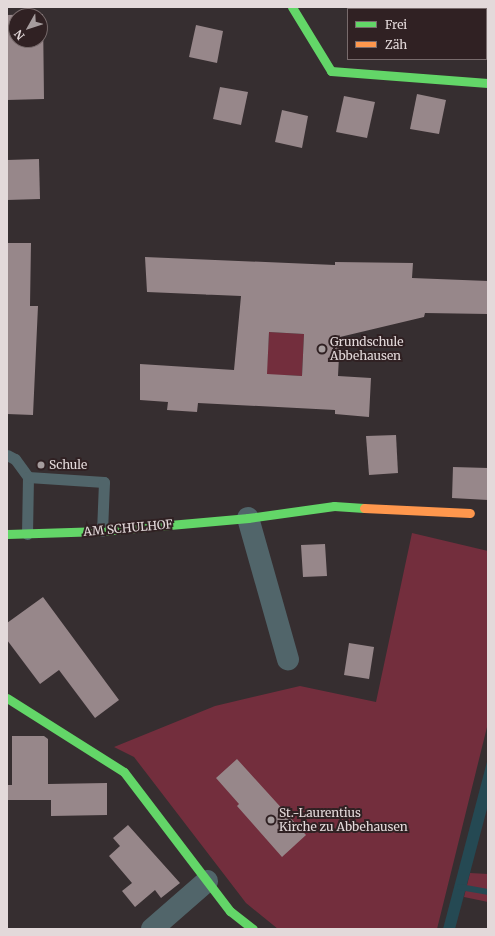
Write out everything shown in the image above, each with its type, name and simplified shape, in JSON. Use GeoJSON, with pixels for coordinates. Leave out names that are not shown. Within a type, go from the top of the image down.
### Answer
{"type":"FeatureCollection","features":[{"type":"Feature","properties":{"kind":"street"},"geometry":{"type":"LineString","coordinates":[[292,7],[331,71],[488,83]]}},
{"type":"Feature","properties":{"kind":"street","name":"AM SCHULHOF"},"geometry":{"type":"LineString","coordinates":[[7,534],[102,531],[248,518],[334,506],[470,513]]}},
{"type":"Feature","properties":{"kind":"street"},"geometry":{"type":"LineString","coordinates":[[248,518],[288,659]]}},
{"type":"Feature","properties":{"kind":"street"},"geometry":{"type":"LineString","coordinates":[[7,698],[124,772],[230,911],[253,929]]}},
{"type":"Feature","properties":{"kind":"street"},"geometry":{"type":"LineString","coordinates":[[152,929],[207,881]]}},
{"type":"Feature","properties":{"kind":"lane"},"geometry":{"type":"LineString","coordinates":[[7,455],[15,458],[28,477],[27,534]]}},
{"type":"Feature","properties":{"kind":"lane"},"geometry":{"type":"LineString","coordinates":[[28,477],[104,482],[102,531]]}},
{"type":"Feature","properties":{"kind":"shaded area"},"geometry":{"type":"Polygon","coordinates":[[[269,332],[304,334],[302,376],[283,375],[266,381],[269,332]]]}},
{"type":"Feature","properties":{"kind":"shaded area"},"geometry":{"type":"Polygon","coordinates":[[[412,533],[488,551],[488,723],[437,929],[278,929],[246,903],[134,757],[114,747],[215,706],[300,686],[376,702],[412,533]]]}},
{"type":"Feature","properties":{"kind":"shaded area"},"geometry":{"type":"Polygon","coordinates":[[[470,873],[488,874],[488,902],[464,897],[470,873]]]}},
{"type":"Feature","properties":{"kind":"water"},"geometry":{"type":"Polygon","coordinates":[[[488,758],[488,805],[455,929],[443,929],[488,758]]]}},
{"type":"Feature","properties":{"kind":"building"},"geometry":{"type":"Polygon","coordinates":[[[8,15],[8,48],[43,48],[44,99],[7,100],[8,15]]]}},
{"type":"Feature","properties":{"kind":"building"},"geometry":{"type":"Polygon","coordinates":[[[196,25],[223,31],[217,63],[189,57],[196,25]]]}},
{"type":"Feature","properties":{"kind":"building"},"geometry":{"type":"Polygon","coordinates":[[[220,87],[248,92],[241,125],[213,119],[220,87]]]}},
{"type":"Feature","properties":{"kind":"building"},"geometry":{"type":"Polygon","coordinates":[[[417,94],[446,100],[439,134],[410,129],[417,94]]]}},
{"type":"Feature","properties":{"kind":"building"},"geometry":{"type":"Polygon","coordinates":[[[344,96],[375,102],[367,138],[336,132],[344,96]]]}},
{"type":"Feature","properties":{"kind":"building"},"geometry":{"type":"Polygon","coordinates":[[[282,110],[308,116],[302,148],[275,142],[282,110]]]}},
{"type":"Feature","properties":{"kind":"building"},"geometry":{"type":"Polygon","coordinates":[[[39,159],[40,199],[7,200],[7,160],[39,159]]]}},
{"type":"Feature","properties":{"kind":"building"},"geometry":{"type":"Polygon","coordinates":[[[7,243],[31,243],[30,306],[38,306],[33,415],[7,414],[7,243]]]}},
{"type":"Feature","properties":{"kind":"building","name":"Grundschule Abbehausen"},"geometry":{"type":"Polygon","coordinates":[[[145,257],[335,265],[335,262],[413,263],[412,278],[488,281],[488,314],[425,313],[424,317],[340,337],[338,376],[371,378],[369,417],[335,414],[335,410],[198,403],[197,412],[167,410],[168,402],[140,400],[140,364],[234,370],[241,296],[147,292],[145,257]],[[269,332],[267,374],[302,376],[304,334],[269,332]]]}},
{"type":"Feature","properties":{"kind":"building"},"geometry":{"type":"Polygon","coordinates":[[[396,435],[398,473],[369,475],[366,436],[396,435]]]}},
{"type":"Feature","properties":{"kind":"building"},"geometry":{"type":"Polygon","coordinates":[[[453,467],[488,468],[488,500],[452,498],[453,467]]]}},
{"type":"Feature","properties":{"kind":"building"},"geometry":{"type":"Polygon","coordinates":[[[325,544],[327,576],[303,577],[301,545],[325,544]]]}},
{"type":"Feature","properties":{"kind":"building"},"geometry":{"type":"Polygon","coordinates":[[[43,597],[119,700],[95,718],[59,670],[40,684],[7,640],[7,623],[43,597]]]}},
{"type":"Feature","properties":{"kind":"building"},"geometry":{"type":"Polygon","coordinates":[[[349,643],[374,647],[369,679],[344,675],[349,643]]]}},
{"type":"Feature","properties":{"kind":"building"},"geometry":{"type":"Polygon","coordinates":[[[12,736],[44,736],[48,739],[48,784],[107,783],[107,815],[51,816],[51,800],[7,800],[7,785],[12,785],[12,736]]]}},
{"type":"Feature","properties":{"kind":"building","name":"St.-Laurentius Kirche zu Abbehausen"},"geometry":{"type":"Polygon","coordinates":[[[237,759],[306,835],[282,857],[237,806],[239,804],[216,778],[237,759]]]}},
{"type":"Feature","properties":{"kind":"building"},"geometry":{"type":"Polygon","coordinates":[[[128,825],[180,883],[161,898],[155,890],[135,907],[122,891],[132,883],[109,856],[120,846],[113,838],[128,825]]]}},
{"type":"Feature","properties":{"kind":"waterway"},"geometry":{"type":"LineString","coordinates":[[460,887],[488,892]]}},
{"type":"Feature","properties":{"kind":"traffic: fast"},"geometry":{"type":"LineString","coordinates":[[292,7],[331,71],[488,83]]}},
{"type":"Feature","properties":{"kind":"traffic: fast"},"geometry":{"type":"LineString","coordinates":[[7,534],[102,531],[248,518],[334,506],[364,508]]}},
{"type":"Feature","properties":{"kind":"traffic: fast"},"geometry":{"type":"LineString","coordinates":[[7,698],[124,772],[230,911],[253,929]]}},
{"type":"Feature","properties":{"kind":"traffic: slow"},"geometry":{"type":"LineString","coordinates":[[364,508],[470,513]]}},
{"type":"Feature","properties":{"kind":"place","name":"Grundschule Abbehausen"},"geometry":{"type":"Point","coordinates":[322,349]}},
{"type":"Feature","properties":{"kind":"place","name":"Schule"},"geometry":{"type":"Point","coordinates":[41,465]}},
{"type":"Feature","properties":{"kind":"place","name":"St.-Laurentius Kirche zu Abbehausen"},"geometry":{"type":"Point","coordinates":[271,820]}}]}
